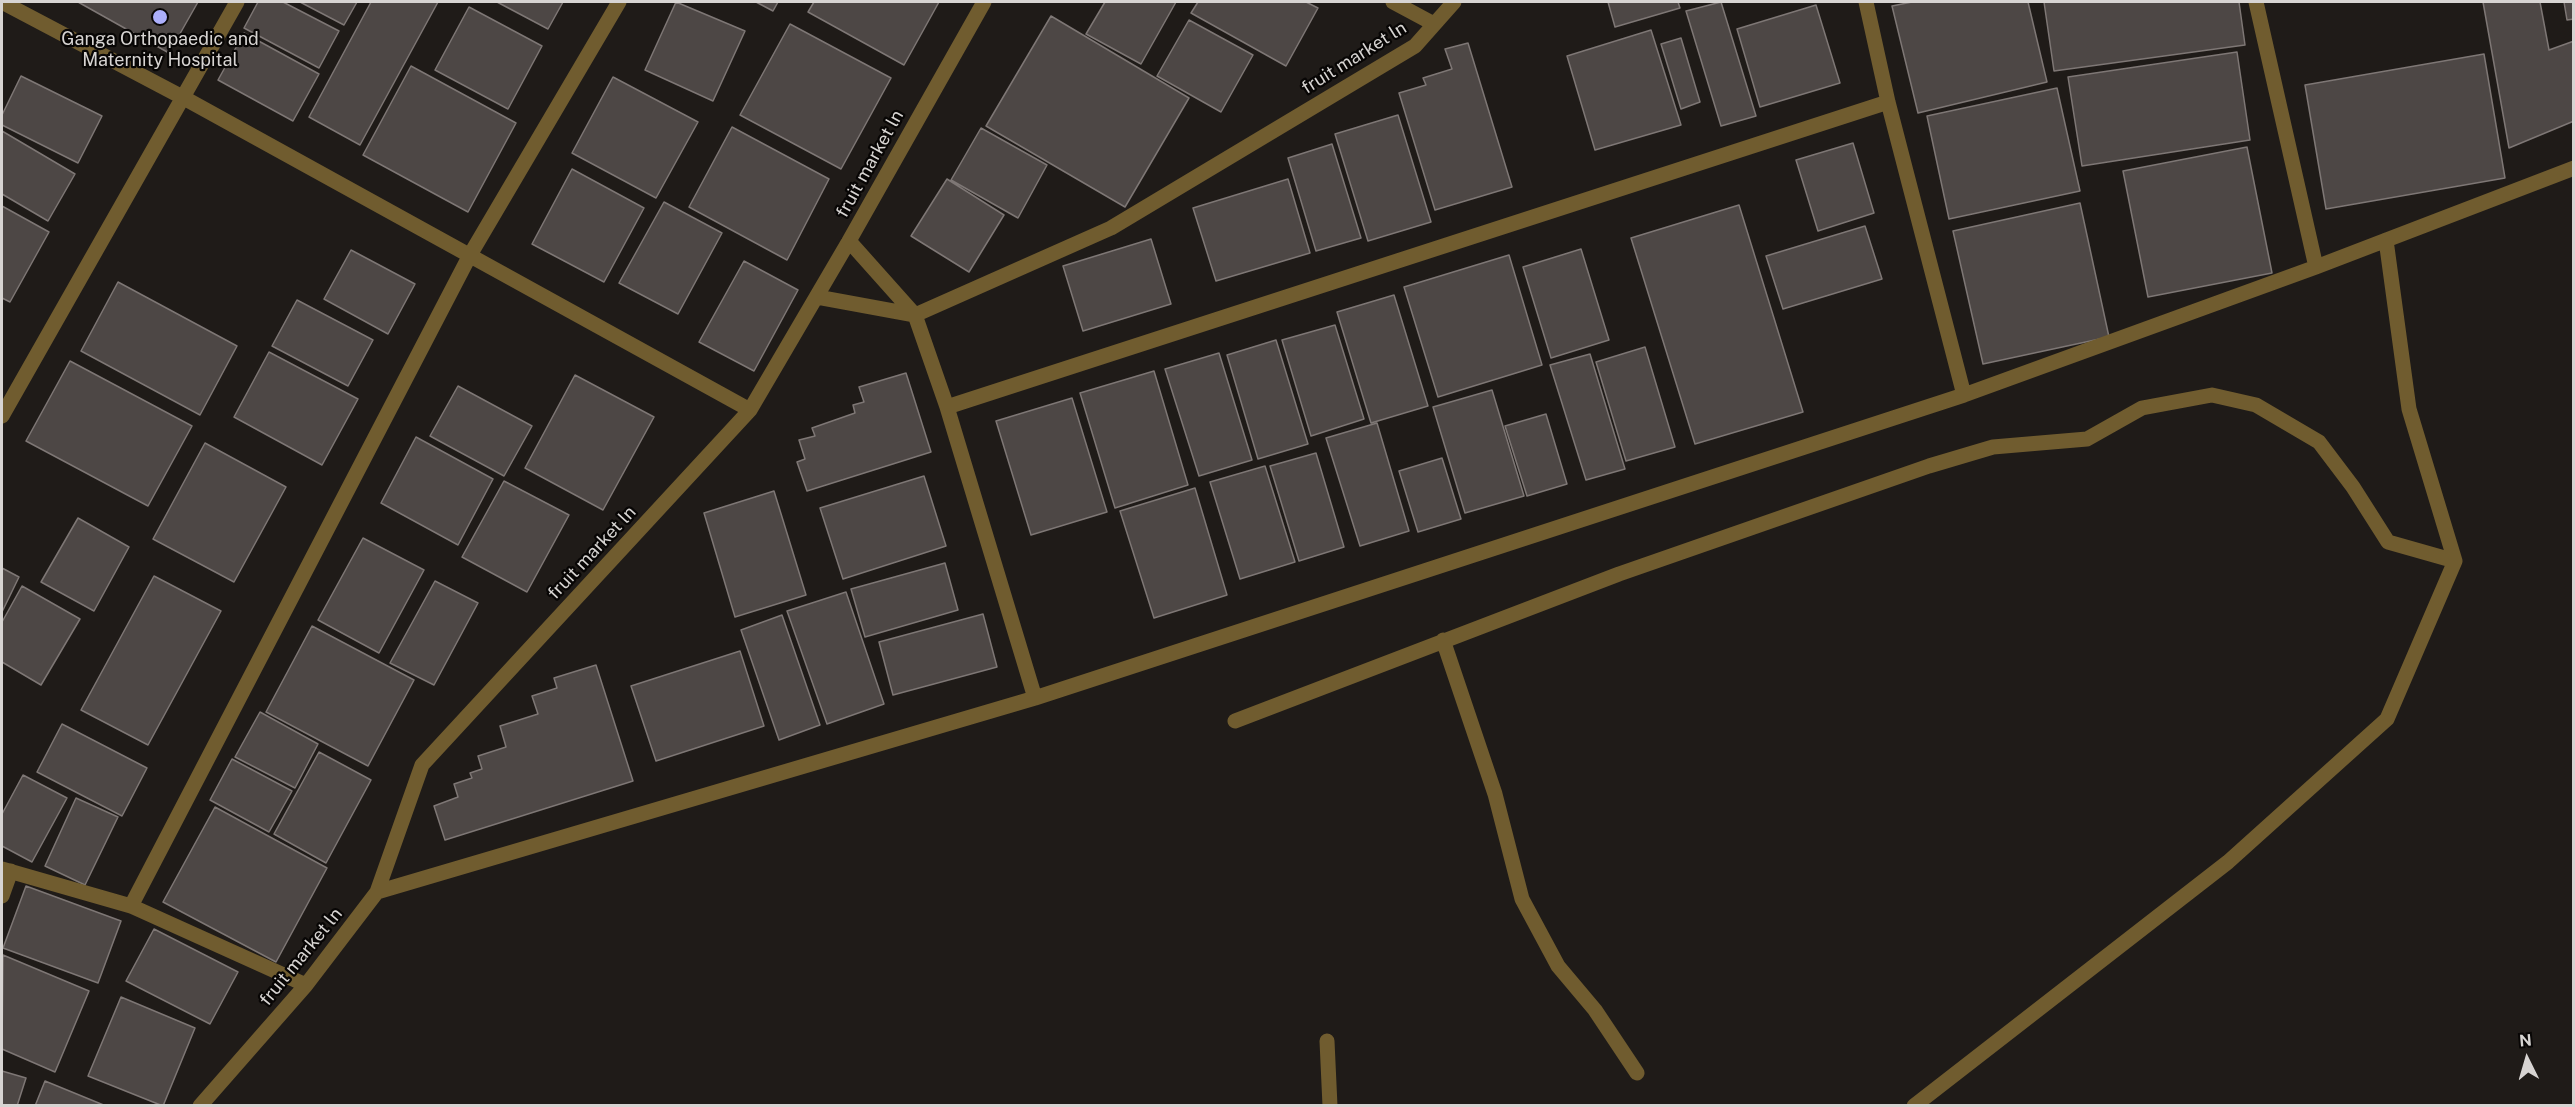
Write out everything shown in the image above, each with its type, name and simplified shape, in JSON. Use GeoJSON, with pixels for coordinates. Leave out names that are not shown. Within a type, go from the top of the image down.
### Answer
{"type":"FeatureCollection","features":[{"type":"Feature","properties":{"kind":"street"},"geometry":{"type":"LineString","coordinates":[[2,2],[184,98],[750,410]]}},
{"type":"Feature","properties":{"kind":"street"},"geometry":{"type":"LineString","coordinates":[[2,416],[237,2]]}},
{"type":"Feature","properties":{"kind":"street"},"geometry":{"type":"LineString","coordinates":[[131,906],[470,255],[619,2]]}},
{"type":"Feature","properties":{"kind":"street","name":"fruit market ln"},"geometry":{"type":"LineString","coordinates":[[200,1106],[306,985],[377,892],[423,765],[750,410],[817,297],[984,2]]}},
{"type":"Feature","properties":{"kind":"street"},"geometry":{"type":"LineString","coordinates":[[1393,2],[1434,24]]}},
{"type":"Feature","properties":{"kind":"street","name":"fruit market ln"},"geometry":{"type":"LineString","coordinates":[[915,315],[1111,228],[1415,46],[1454,2]]}},
{"type":"Feature","properties":{"kind":"street"},"geometry":{"type":"LineString","coordinates":[[1866,2],[1888,102],[1964,395]]}},
{"type":"Feature","properties":{"kind":"street"},"geometry":{"type":"LineString","coordinates":[[2256,2],[2316,267]]}},
{"type":"Feature","properties":{"kind":"street"},"geometry":{"type":"LineString","coordinates":[[947,407],[1888,102]]}},
{"type":"Feature","properties":{"kind":"street"},"geometry":{"type":"LineString","coordinates":[[377,892],[1035,698],[1964,395],[2316,267],[2574,168]]}},
{"type":"Feature","properties":{"kind":"street"},"geometry":{"type":"LineString","coordinates":[[1914,1106],[2228,862],[2387,719],[2454,561],[2409,409],[2386,240]]}},
{"type":"Feature","properties":{"kind":"street"},"geometry":{"type":"LineString","coordinates":[[849,241],[915,315],[947,407],[1035,698]]}},
{"type":"Feature","properties":{"kind":"street"},"geometry":{"type":"LineString","coordinates":[[817,297],[915,315]]}},
{"type":"Feature","properties":{"kind":"street"},"geometry":{"type":"LineString","coordinates":[[1236,721],[1619,574],[1929,466],[1993,447],[2086,439],[2142,408],[2212,395],[2256,405],[2319,442],[2353,487],[2388,542],[2454,561]]}},
{"type":"Feature","properties":{"kind":"street"},"geometry":{"type":"LineString","coordinates":[[1443,640],[1496,794],[1522,899],[1557,966],[1595,1010],[1637,1073]]}},
{"type":"Feature","properties":{"kind":"street"},"geometry":{"type":"LineString","coordinates":[[2,896],[6,870],[131,906],[306,985]]}},
{"type":"Feature","properties":{"kind":"street"},"geometry":{"type":"LineString","coordinates":[[1327,1041],[1330,1106]]}},
{"type":"Feature","properties":{"kind":"building"},"geometry":{"type":"Polygon","coordinates":[[[78,2],[198,2],[169,53],[78,2]]]}},
{"type":"Feature","properties":{"kind":"building"},"geometry":{"type":"Polygon","coordinates":[[[258,2],[283,2],[339,31],[319,68],[244,28],[258,2]]]}},
{"type":"Feature","properties":{"kind":"building"},"geometry":{"type":"Polygon","coordinates":[[[300,2],[357,2],[344,25],[300,2]]]}},
{"type":"Feature","properties":{"kind":"building"},"geometry":{"type":"Polygon","coordinates":[[[371,2],[438,2],[360,145],[309,117],[371,2]]]}},
{"type":"Feature","properties":{"kind":"building"},"geometry":{"type":"Polygon","coordinates":[[[497,2],[563,2],[548,29],[497,2]]]}},
{"type":"Feature","properties":{"kind":"building"},"geometry":{"type":"Polygon","coordinates":[[[676,2],[745,31],[713,101],[645,70],[676,2]]]}},
{"type":"Feature","properties":{"kind":"building"},"geometry":{"type":"Polygon","coordinates":[[[756,2],[778,2],[773,11],[756,2]]]}},
{"type":"Feature","properties":{"kind":"building"},"geometry":{"type":"Polygon","coordinates":[[[814,2],[939,2],[904,65],[808,12],[814,2]]]}},
{"type":"Feature","properties":{"kind":"building"},"geometry":{"type":"Polygon","coordinates":[[[1105,2],[1176,2],[1141,64],[1086,34],[1105,2]]]}},
{"type":"Feature","properties":{"kind":"building"},"geometry":{"type":"Polygon","coordinates":[[[1198,2],[1306,2],[1318,8],[1286,66],[1191,13],[1198,2]]]}},
{"type":"Feature","properties":{"kind":"building"},"geometry":{"type":"Polygon","coordinates":[[[1608,2],[1678,2],[1680,8],[1615,27],[1608,2]]]}},
{"type":"Feature","properties":{"kind":"building"},"geometry":{"type":"Polygon","coordinates":[[[1721,2],[1756,116],[1721,126],[1686,11],[1721,2]]]}},
{"type":"Feature","properties":{"kind":"building"},"geometry":{"type":"Polygon","coordinates":[[[1912,2],[2028,2],[2047,82],[1918,113],[1892,6],[1912,2]]]}},
{"type":"Feature","properties":{"kind":"building"},"geometry":{"type":"Polygon","coordinates":[[[2044,2],[2239,2],[2245,45],[2054,71],[2044,2]]]}},
{"type":"Feature","properties":{"kind":"building"},"geometry":{"type":"Polygon","coordinates":[[[2483,2],[2540,2],[2549,50],[2574,41],[2574,121],[2509,148],[2483,2]]]}},
{"type":"Feature","properties":{"kind":"building"},"geometry":{"type":"Polygon","coordinates":[[[2564,2],[2574,2],[2574,19],[2567,20],[2564,2]]]}},
{"type":"Feature","properties":{"kind":"building"},"geometry":{"type":"Polygon","coordinates":[[[1816,5],[1840,83],[1760,107],[1737,29],[1816,5]]]}},
{"type":"Feature","properties":{"kind":"building"},"geometry":{"type":"Polygon","coordinates":[[[469,7],[542,46],[508,109],[435,70],[469,7]]]}},
{"type":"Feature","properties":{"kind":"building"},"geometry":{"type":"Polygon","coordinates":[[[1051,16],[1189,98],[1125,207],[986,126],[1051,16]]]}},
{"type":"Feature","properties":{"kind":"building"},"geometry":{"type":"Polygon","coordinates":[[[1189,20],[1253,55],[1221,112],[1157,76],[1189,20]]]}},
{"type":"Feature","properties":{"kind":"building"},"geometry":{"type":"Polygon","coordinates":[[[790,24],[891,78],[841,169],[740,115],[790,24]]]}},
{"type":"Feature","properties":{"kind":"building"},"geometry":{"type":"Polygon","coordinates":[[[1651,30],[1681,125],[1595,150],[1567,56],[1651,30]]]}},
{"type":"Feature","properties":{"kind":"building"},"geometry":{"type":"Polygon","coordinates":[[[244,33],[319,74],[293,121],[218,80],[244,33]]]}},
{"type":"Feature","properties":{"kind":"building"},"geometry":{"type":"Polygon","coordinates":[[[1681,38],[1700,102],[1681,109],[1661,44],[1681,38]]]}},
{"type":"Feature","properties":{"kind":"building"},"geometry":{"type":"Polygon","coordinates":[[[1468,43],[1512,187],[1435,210],[1399,93],[1426,85],[1423,78],[1452,69],[1445,49],[1468,43]]]}},
{"type":"Feature","properties":{"kind":"building"},"geometry":{"type":"Polygon","coordinates":[[[2237,52],[2250,140],[2082,166],[2068,77],[2237,52]]]}},
{"type":"Feature","properties":{"kind":"building"},"geometry":{"type":"Polygon","coordinates":[[[2484,54],[2505,178],[2326,209],[2305,85],[2484,54]]]}},
{"type":"Feature","properties":{"kind":"building"},"geometry":{"type":"Polygon","coordinates":[[[411,66],[516,123],[468,212],[363,155],[411,66]]]}},
{"type":"Feature","properties":{"kind":"building"},"geometry":{"type":"Polygon","coordinates":[[[21,76],[102,116],[78,163],[2,125],[2,115],[21,76]]]}},
{"type":"Feature","properties":{"kind":"building"},"geometry":{"type":"Polygon","coordinates":[[[613,77],[698,122],[656,198],[572,153],[613,77]]]}},
{"type":"Feature","properties":{"kind":"building"},"geometry":{"type":"Polygon","coordinates":[[[2057,88],[2080,191],[1949,219],[1927,116],[2057,88]]]}},
{"type":"Feature","properties":{"kind":"building"},"geometry":{"type":"Polygon","coordinates":[[[1398,115],[1431,222],[1368,241],[1335,134],[1398,115]]]}},
{"type":"Feature","properties":{"kind":"building"},"geometry":{"type":"Polygon","coordinates":[[[732,127],[829,179],[787,260],[689,207],[732,127]]]}},
{"type":"Feature","properties":{"kind":"building"},"geometry":{"type":"Polygon","coordinates":[[[981,128],[1047,165],[1018,218],[951,180],[981,128]]]}},
{"type":"Feature","properties":{"kind":"building"},"geometry":{"type":"Polygon","coordinates":[[[2,131],[75,174],[48,221],[2,194],[2,131]]]}},
{"type":"Feature","properties":{"kind":"building"},"geometry":{"type":"Polygon","coordinates":[[[1853,143],[1874,213],[1818,231],[1796,160],[1853,143]]]}},
{"type":"Feature","properties":{"kind":"building"},"geometry":{"type":"Polygon","coordinates":[[[1332,144],[1361,238],[1316,251],[1288,158],[1332,144]]]}},
{"type":"Feature","properties":{"kind":"building"},"geometry":{"type":"Polygon","coordinates":[[[2247,147],[2272,273],[2148,297],[2123,171],[2247,147]]]}},
{"type":"Feature","properties":{"kind":"building"},"geometry":{"type":"Polygon","coordinates":[[[572,169],[644,208],[604,282],[532,244],[572,169]]]}},
{"type":"Feature","properties":{"kind":"building"},"geometry":{"type":"Polygon","coordinates":[[[947,179],[1004,215],[969,272],[911,236],[947,179]]]}},
{"type":"Feature","properties":{"kind":"building"},"geometry":{"type":"Polygon","coordinates":[[[1288,179],[1310,253],[1216,281],[1193,208],[1288,179]]]}},
{"type":"Feature","properties":{"kind":"building"},"geometry":{"type":"Polygon","coordinates":[[[664,202],[722,233],[678,314],[619,283],[664,202]]]}},
{"type":"Feature","properties":{"kind":"building"},"geometry":{"type":"Polygon","coordinates":[[[2080,203],[2109,337],[1983,364],[1953,231],[2080,203]]]}},
{"type":"Feature","properties":{"kind":"building"},"geometry":{"type":"Polygon","coordinates":[[[1739,205],[1803,412],[1695,444],[1631,238],[1739,205]]]}},
{"type":"Feature","properties":{"kind":"building"},"geometry":{"type":"Polygon","coordinates":[[[2,206],[49,232],[10,302],[2,298],[2,206]]]}},
{"type":"Feature","properties":{"kind":"building"},"geometry":{"type":"Polygon","coordinates":[[[1865,226],[1882,279],[1783,309],[1766,256],[1865,226]]]}},
{"type":"Feature","properties":{"kind":"building"},"geometry":{"type":"Polygon","coordinates":[[[1151,239],[1171,304],[1083,331],[1063,266],[1151,239]]]}},
{"type":"Feature","properties":{"kind":"building"},"geometry":{"type":"Polygon","coordinates":[[[1581,249],[1609,340],[1551,358],[1523,267],[1581,249]]]}},
{"type":"Feature","properties":{"kind":"building"},"geometry":{"type":"Polygon","coordinates":[[[351,250],[415,284],[388,334],[324,299],[351,250]]]}},
{"type":"Feature","properties":{"kind":"building"},"geometry":{"type":"Polygon","coordinates":[[[1509,255],[1542,365],[1438,397],[1404,287],[1509,255]]]}},
{"type":"Feature","properties":{"kind":"building"},"geometry":{"type":"Polygon","coordinates":[[[744,261],[798,290],[754,371],[699,342],[744,261]]]}},
{"type":"Feature","properties":{"kind":"building"},"geometry":{"type":"Polygon","coordinates":[[[118,282],[237,346],[200,415],[81,351],[118,282]]]}},
{"type":"Feature","properties":{"kind":"building"},"geometry":{"type":"Polygon","coordinates":[[[1394,295],[1428,406],[1371,423],[1337,312],[1394,295]]]}},
{"type":"Feature","properties":{"kind":"building"},"geometry":{"type":"Polygon","coordinates":[[[297,300],[373,340],[348,386],[272,346],[297,300]]]}},
{"type":"Feature","properties":{"kind":"building"},"geometry":{"type":"Polygon","coordinates":[[[1335,325],[1364,419],[1311,436],[1282,340],[1335,325]]]}},
{"type":"Feature","properties":{"kind":"building"},"geometry":{"type":"Polygon","coordinates":[[[1276,340],[1308,444],[1258,459],[1227,355],[1276,340]]]}},
{"type":"Feature","properties":{"kind":"building"},"geometry":{"type":"Polygon","coordinates":[[[1645,347],[1675,447],[1626,461],[1596,362],[1645,347]]]}},
{"type":"Feature","properties":{"kind":"building"},"geometry":{"type":"Polygon","coordinates":[[[269,352],[358,399],[322,465],[234,417],[269,352]]]}},
{"type":"Feature","properties":{"kind":"building"},"geometry":{"type":"Polygon","coordinates":[[[1219,353],[1252,460],[1199,476],[1165,369],[1219,353]]]}},
{"type":"Feature","properties":{"kind":"building"},"geometry":{"type":"Polygon","coordinates":[[[1590,354],[1625,469],[1586,480],[1550,365],[1590,354]]]}},
{"type":"Feature","properties":{"kind":"building"},"geometry":{"type":"Polygon","coordinates":[[[70,361],[192,426],[148,506],[26,441],[70,361]]]}},
{"type":"Feature","properties":{"kind":"building"},"geometry":{"type":"Polygon","coordinates":[[[1154,371],[1188,485],[1115,508],[1080,393],[1154,371]]]}},
{"type":"Feature","properties":{"kind":"building"},"geometry":{"type":"Polygon","coordinates":[[[906,373],[931,452],[807,491],[797,462],[805,459],[799,440],[815,436],[812,428],[855,413],[853,405],[864,402],[859,387],[906,373]]]}},
{"type":"Feature","properties":{"kind":"building"},"geometry":{"type":"Polygon","coordinates":[[[575,375],[654,417],[603,510],[525,468],[575,375]]]}},
{"type":"Feature","properties":{"kind":"building"},"geometry":{"type":"Polygon","coordinates":[[[458,386],[532,426],[504,476],[430,436],[458,386]]]}},
{"type":"Feature","properties":{"kind":"building"},"geometry":{"type":"Polygon","coordinates":[[[1492,390],[1524,496],[1465,513],[1433,407],[1492,390]]]}},
{"type":"Feature","properties":{"kind":"building"},"geometry":{"type":"Polygon","coordinates":[[[1072,398],[1107,512],[1031,535],[996,421],[1072,398]]]}},
{"type":"Feature","properties":{"kind":"building"},"geometry":{"type":"Polygon","coordinates":[[[1546,414],[1567,484],[1527,496],[1505,426],[1546,414]]]}},
{"type":"Feature","properties":{"kind":"building"},"geometry":{"type":"Polygon","coordinates":[[[1377,423],[1409,531],[1360,546],[1326,438],[1377,423]]]}},
{"type":"Feature","properties":{"kind":"building"},"geometry":{"type":"Polygon","coordinates":[[[416,437],[493,479],[458,545],[381,503],[416,437]]]}},
{"type":"Feature","properties":{"kind":"building"},"geometry":{"type":"Polygon","coordinates":[[[205,443],[286,487],[234,582],[153,539],[205,443]]]}},
{"type":"Feature","properties":{"kind":"building"},"geometry":{"type":"Polygon","coordinates":[[[1316,453],[1344,547],[1299,561],[1270,466],[1316,453]]]}},
{"type":"Feature","properties":{"kind":"building"},"geometry":{"type":"Polygon","coordinates":[[[1442,458],[1461,519],[1418,532],[1399,471],[1442,458]]]}},
{"type":"Feature","properties":{"kind":"building"},"geometry":{"type":"Polygon","coordinates":[[[1265,466],[1295,562],[1240,579],[1210,482],[1265,466]]]}},
{"type":"Feature","properties":{"kind":"building"},"geometry":{"type":"Polygon","coordinates":[[[924,476],[946,546],[843,579],[820,508],[924,476]]]}},
{"type":"Feature","properties":{"kind":"building"},"geometry":{"type":"Polygon","coordinates":[[[504,481],[569,515],[527,592],[462,557],[504,481]]]}},
{"type":"Feature","properties":{"kind":"building"},"geometry":{"type":"Polygon","coordinates":[[[1195,488],[1227,595],[1154,618],[1120,511],[1195,488]]]}},
{"type":"Feature","properties":{"kind":"building"},"geometry":{"type":"Polygon","coordinates":[[[774,491],[806,595],[735,617],[704,513],[774,491]]]}},
{"type":"Feature","properties":{"kind":"building"},"geometry":{"type":"Polygon","coordinates":[[[78,518],[129,547],[94,611],[41,582],[78,518]]]}},
{"type":"Feature","properties":{"kind":"building"},"geometry":{"type":"Polygon","coordinates":[[[363,538],[424,570],[379,653],[318,620],[363,538]]]}},
{"type":"Feature","properties":{"kind":"building"},"geometry":{"type":"Polygon","coordinates":[[[945,563],[958,610],[865,637],[851,589],[945,563]]]}},
{"type":"Feature","properties":{"kind":"building"},"geometry":{"type":"Polygon","coordinates":[[[2,568],[19,577],[2,612],[2,568]]]}},
{"type":"Feature","properties":{"kind":"building"},"geometry":{"type":"Polygon","coordinates":[[[154,576],[221,611],[148,745],[81,710],[154,576]]]}},
{"type":"Feature","properties":{"kind":"building"},"geometry":{"type":"Polygon","coordinates":[[[435,581],[478,603],[434,685],[390,663],[435,581]]]}},
{"type":"Feature","properties":{"kind":"building"},"geometry":{"type":"Polygon","coordinates":[[[22,586],[80,619],[41,685],[2,662],[2,622],[22,586]]]}},
{"type":"Feature","properties":{"kind":"building"},"geometry":{"type":"Polygon","coordinates":[[[846,592],[884,704],[827,724],[787,611],[846,592]]]}},
{"type":"Feature","properties":{"kind":"building"},"geometry":{"type":"Polygon","coordinates":[[[983,614],[997,667],[893,695],[879,642],[983,614]]]}},
{"type":"Feature","properties":{"kind":"building"},"geometry":{"type":"Polygon","coordinates":[[[782,615],[820,725],[779,740],[741,630],[782,615]]]}},
{"type":"Feature","properties":{"kind":"building"},"geometry":{"type":"Polygon","coordinates":[[[312,626],[414,680],[368,766],[266,712],[312,626]]]}},
{"type":"Feature","properties":{"kind":"building"},"geometry":{"type":"Polygon","coordinates":[[[740,651],[764,726],[656,761],[631,686],[740,651]]]}},
{"type":"Feature","properties":{"kind":"building"},"geometry":{"type":"Polygon","coordinates":[[[596,665],[633,781],[445,840],[434,806],[458,797],[454,784],[472,778],[470,773],[482,769],[478,756],[506,747],[500,726],[538,714],[532,696],[557,688],[554,678],[596,665]]]}},
{"type":"Feature","properties":{"kind":"building"},"geometry":{"type":"Polygon","coordinates":[[[260,712],[318,744],[295,788],[235,757],[260,712]]]}},
{"type":"Feature","properties":{"kind":"building"},"geometry":{"type":"Polygon","coordinates":[[[62,724],[147,768],[122,816],[37,772],[62,724]]]}},
{"type":"Feature","properties":{"kind":"building"},"geometry":{"type":"Polygon","coordinates":[[[319,752],[371,780],[326,863],[274,834],[319,752]]]}},
{"type":"Feature","properties":{"kind":"building"},"geometry":{"type":"Polygon","coordinates":[[[232,759],[292,791],[269,832],[210,800],[232,759]]]}},
{"type":"Feature","properties":{"kind":"building"},"geometry":{"type":"Polygon","coordinates":[[[23,775],[67,798],[32,862],[2,846],[2,814],[23,775]]]}},
{"type":"Feature","properties":{"kind":"building"},"geometry":{"type":"Polygon","coordinates":[[[76,798],[118,817],[85,885],[45,866],[76,798]]]}},
{"type":"Feature","properties":{"kind":"building"},"geometry":{"type":"Polygon","coordinates":[[[215,807],[327,868],[276,962],[163,902],[215,807]]]}},
{"type":"Feature","properties":{"kind":"building"},"geometry":{"type":"Polygon","coordinates":[[[26,886],[121,921],[98,983],[3,948],[26,886]]]}},
{"type":"Feature","properties":{"kind":"building"},"geometry":{"type":"Polygon","coordinates":[[[154,929],[238,972],[210,1024],[126,981],[154,929]]]}},
{"type":"Feature","properties":{"kind":"building"},"geometry":{"type":"Polygon","coordinates":[[[3,955],[89,991],[55,1072],[2,1049],[3,955]]]}},
{"type":"Feature","properties":{"kind":"building"},"geometry":{"type":"Polygon","coordinates":[[[121,997],[195,1028],[163,1106],[88,1076],[121,997]]]}},
{"type":"Feature","properties":{"kind":"building"},"geometry":{"type":"Polygon","coordinates":[[[2,1071],[26,1078],[17,1106],[2,1106],[2,1071]]]}},
{"type":"Feature","properties":{"kind":"building"},"geometry":{"type":"Polygon","coordinates":[[[45,1081],[106,1106],[35,1106],[45,1081]]]}},
{"type":"Feature","properties":{"kind":"place","name":"Ganga Orthopaedic and Maternity Hospital"},"geometry":{"type":"Point","coordinates":[160,17]}}]}
